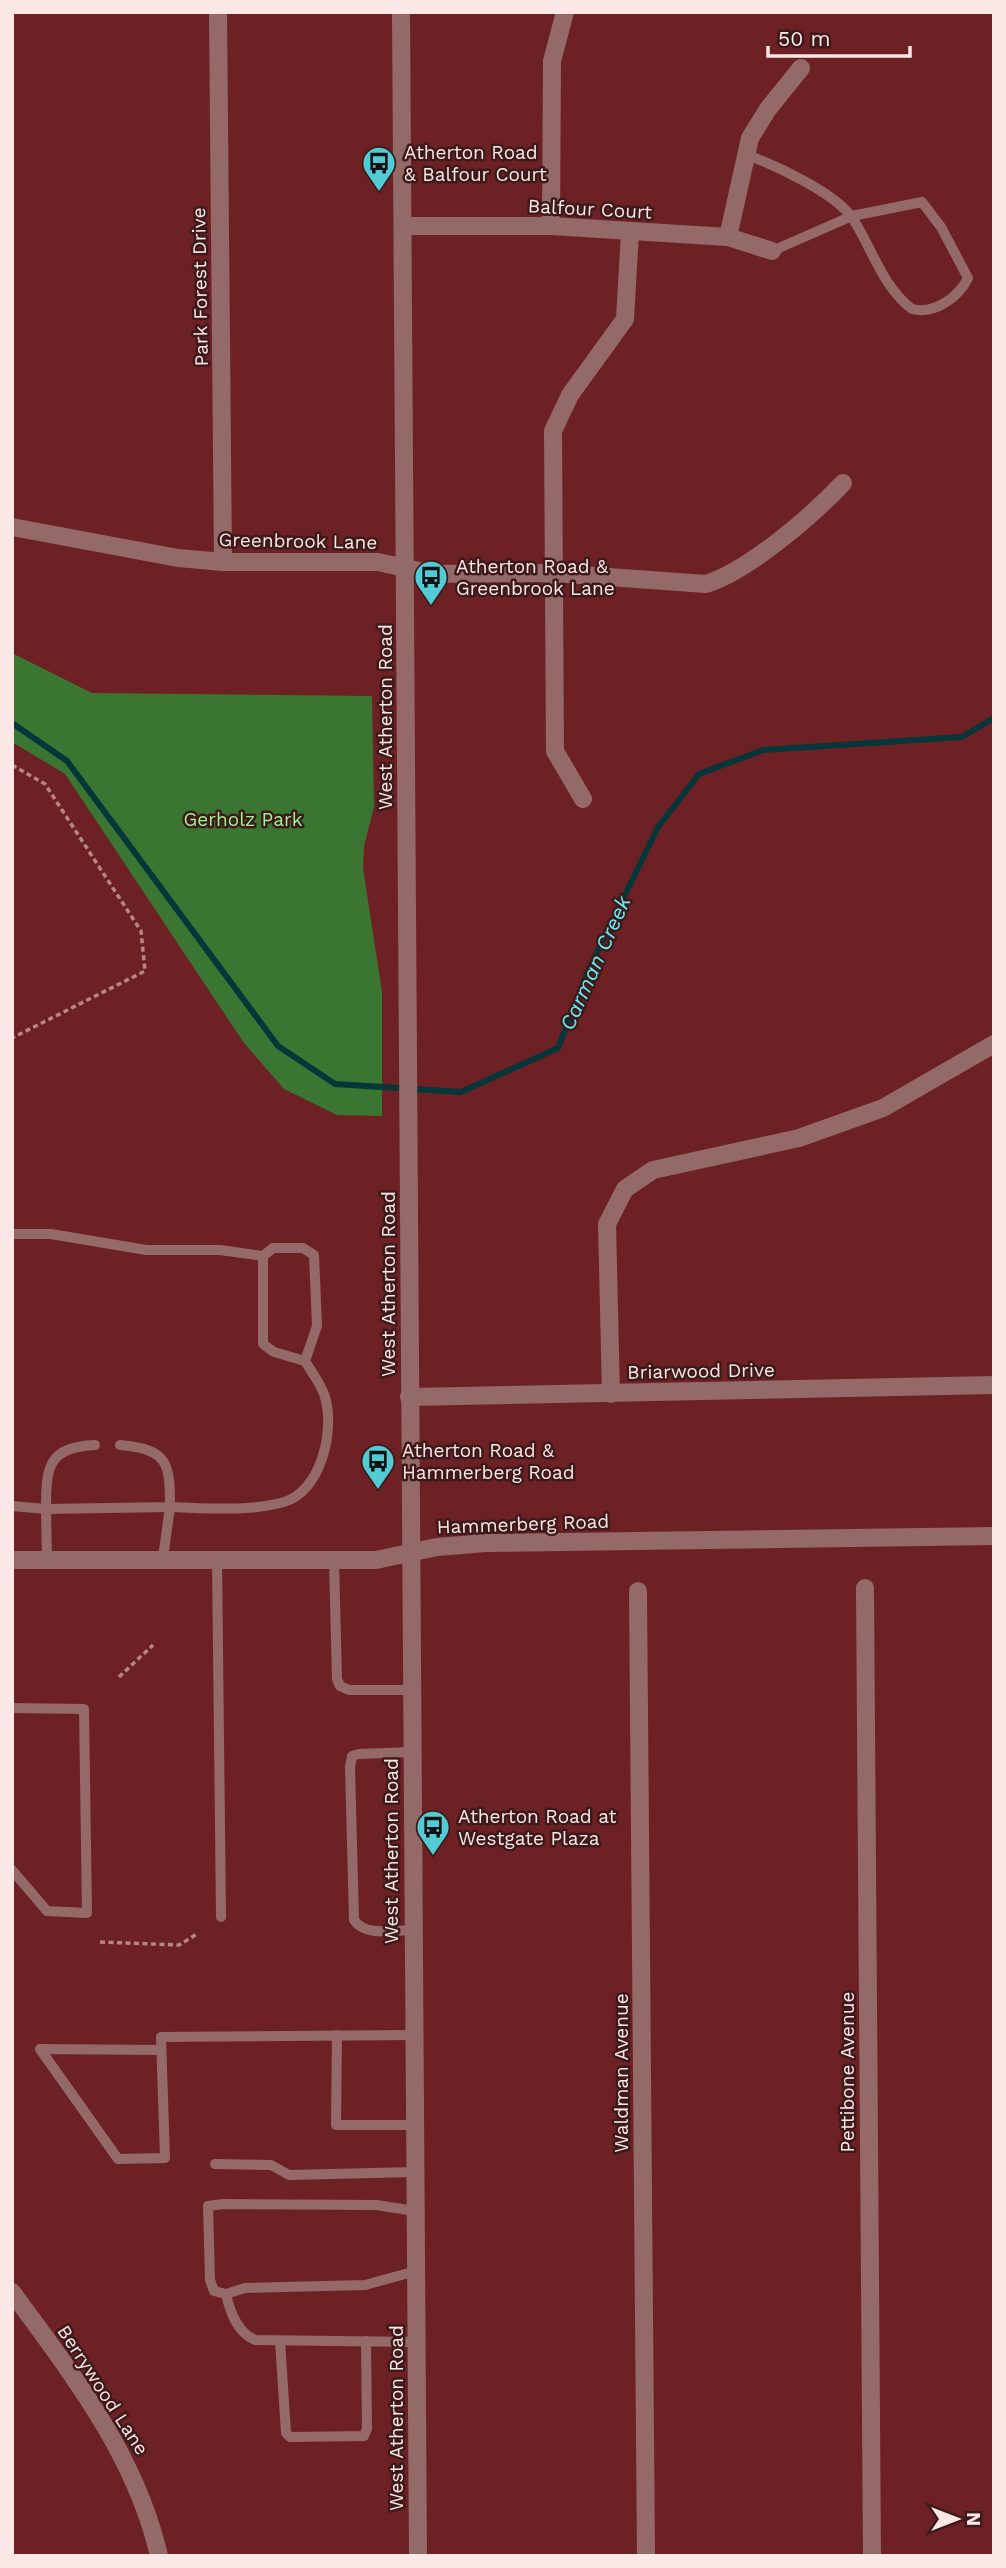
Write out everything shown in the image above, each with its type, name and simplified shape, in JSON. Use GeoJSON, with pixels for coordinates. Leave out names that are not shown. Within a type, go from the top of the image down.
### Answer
{"type":"FeatureCollection","features":[{"type":"Feature","properties":{"kind":"street","name":"Park Forest Drive"},"geometry":{"type":"LineString","coordinates":[[218,12],[223,562]]}},
{"type":"Feature","properties":{"kind":"street","name":"West Atherton Road"},"geometry":{"type":"LineString","coordinates":[[401,12],[409,1553],[418,2556]]}},
{"type":"Feature","properties":{"kind":"street"},"geometry":{"type":"LineString","coordinates":[[551,226],[552,61],[565,12]]}},
{"type":"Feature","properties":{"kind":"street"},"geometry":{"type":"LineString","coordinates":[[728,237],[750,138],[768,109],[802,68]]}},
{"type":"Feature","properties":{"kind":"street","name":"Balfour Court"},"geometry":{"type":"LineString","coordinates":[[403,226],[551,226],[728,237],[772,251]]}},
{"type":"Feature","properties":{"kind":"street"},"geometry":{"type":"LineString","coordinates":[[583,799],[555,751],[553,431],[570,395],[625,319],[630,232]]}},
{"type":"Feature","properties":{"kind":"street","name":"Greenbrook Lane"},"geometry":{"type":"LineString","coordinates":[[12,527],[177,558],[223,562],[378,562],[433,574],[553,573],[706,584],[727,578],[822,506],[843,484]]}},
{"type":"Feature","properties":{"kind":"street"},"geometry":{"type":"LineString","coordinates":[[611,1394],[607,1224],[625,1189],[653,1170],[799,1138],[883,1108],[994,1044]]}},
{"type":"Feature","properties":{"kind":"street","name":"Briarwood Drive"},"geometry":{"type":"LineString","coordinates":[[410,1397],[994,1385]]}},
{"type":"Feature","properties":{"kind":"street","name":"Hammerberg Road"},"geometry":{"type":"LineString","coordinates":[[12,1560],[376,1560],[486,1543],[994,1536]]}},
{"type":"Feature","properties":{"kind":"street","name":"Pettibone Avenue"},"geometry":{"type":"LineString","coordinates":[[864,1588],[872,2556]]}},
{"type":"Feature","properties":{"kind":"street","name":"Waldman Avenue"},"geometry":{"type":"LineString","coordinates":[[638,1591],[646,2556]]}},
{"type":"Feature","properties":{"kind":"street","name":"Berrywood Lane"},"geometry":{"type":"LineString","coordinates":[[12,2292],[122,2452],[152,2524],[159,2556]]}},
{"type":"Feature","properties":{"kind":"lane"},"geometry":{"type":"LineString","coordinates":[[747,155],[802,179],[852,216],[887,278],[912,309],[930,311],[955,295],[968,278],[966,270],[922,202],[852,216],[772,251]]}},
{"type":"Feature","properties":{"kind":"lane"},"geometry":{"type":"LineString","coordinates":[[12,1234],[51,1234],[146,1250],[220,1250],[263,1256],[273,1248],[303,1248],[314,1255],[317,1326],[305,1361]]}},
{"type":"Feature","properties":{"kind":"lane"},"geometry":{"type":"LineString","coordinates":[[12,1506],[46,1509],[262,1506],[287,1502],[302,1490],[317,1472],[326,1449],[329,1425],[324,1394],[305,1361],[274,1352],[263,1344],[263,1256]]}},
{"type":"Feature","properties":{"kind":"lane"},"geometry":{"type":"LineString","coordinates":[[47,1560],[46,1479],[60,1453],[72,1446],[95,1445]]}},
{"type":"Feature","properties":{"kind":"lane"},"geometry":{"type":"LineString","coordinates":[[120,1445],[141,1447],[159,1455],[170,1473],[170,1507],[163,1558]]}},
{"type":"Feature","properties":{"kind":"lane"},"geometry":{"type":"LineString","coordinates":[[217,1558],[221,1917]]}},
{"type":"Feature","properties":{"kind":"lane"},"geometry":{"type":"LineString","coordinates":[[334,1561],[337,1679],[340,1686],[349,1690],[410,1690]]}},
{"type":"Feature","properties":{"kind":"lane"},"geometry":{"type":"LineString","coordinates":[[12,1708],[84,1709],[87,1913],[47,1911],[12,1870]]}},
{"type":"Feature","properties":{"kind":"lane"},"geometry":{"type":"LineString","coordinates":[[411,1752],[359,1754],[352,1756],[350,1767],[354,1920],[359,1928],[367,1930],[412,1930]]}},
{"type":"Feature","properties":{"kind":"lane"},"geometry":{"type":"LineString","coordinates":[[337,2035],[336,2125],[414,2125]]}},
{"type":"Feature","properties":{"kind":"lane"},"geometry":{"type":"LineString","coordinates":[[161,2050],[40,2049],[118,2159],[165,2158],[161,2038],[414,2035]]}},
{"type":"Feature","properties":{"kind":"lane"},"geometry":{"type":"LineString","coordinates":[[215,2164],[271,2165],[289,2175],[415,2172]]}},
{"type":"Feature","properties":{"kind":"lane"},"geometry":{"type":"LineString","coordinates":[[415,2211],[376,2205],[208,2206],[211,2280],[214,2291],[226,2294],[245,2288],[365,2285],[415,2271]]}},
{"type":"Feature","properties":{"kind":"lane"},"geometry":{"type":"LineString","coordinates":[[226,2294],[230,2312],[245,2336],[255,2340],[366,2341],[377,2344],[416,2342]]}},
{"type":"Feature","properties":{"kind":"lane"},"geometry":{"type":"LineString","coordinates":[[280,2341],[286,2433],[290,2437],[364,2436],[367,2429],[366,2341]]}},
{"type":"Feature","properties":{"kind":"path"},"geometry":{"type":"LineString","coordinates":[[12,765],[45,784],[141,931],[145,971],[12,1038]]}},
{"type":"Feature","properties":{"kind":"path"},"geometry":{"type":"LineString","coordinates":[[119,1677],[153,1644]]}},
{"type":"Feature","properties":{"kind":"path"},"geometry":{"type":"LineString","coordinates":[[100,1942],[179,1945],[197,1934]]}},
{"type":"Feature","properties":{"kind":"green space","name":"Gerholz Park"},"geometry":{"type":"Polygon","coordinates":[[[12,653],[92,693],[372,696],[374,807],[364,846],[363,868],[382,992],[382,1116],[337,1115],[284,1089],[244,1043],[65,774],[12,742],[12,653]]]}},
{"type":"Feature","properties":{"kind":"waterway","name":"Carman Creek"},"geometry":{"type":"LineString","coordinates":[[12,723],[67,761],[278,1046],[335,1084],[461,1092],[558,1048],[587,973],[658,827],[699,774],[763,750],[962,737],[994,718]]}},
{"type":"Feature","properties":{"kind":"place","name":"Atherton Road & Balfour Court"},"geometry":{"type":"Point","coordinates":[379,193]}},
{"type":"Feature","properties":{"kind":"place","name":"Atherton Road & Greenbrook Lane"},"geometry":{"type":"Point","coordinates":[431,607]}},
{"type":"Feature","properties":{"kind":"place","name":"Atherton Road & Hammerberg Road"},"geometry":{"type":"Point","coordinates":[378,1491]}},
{"type":"Feature","properties":{"kind":"place","name":"Atherton Road at Westgate Plaza"},"geometry":{"type":"Point","coordinates":[433,1857]}}]}
